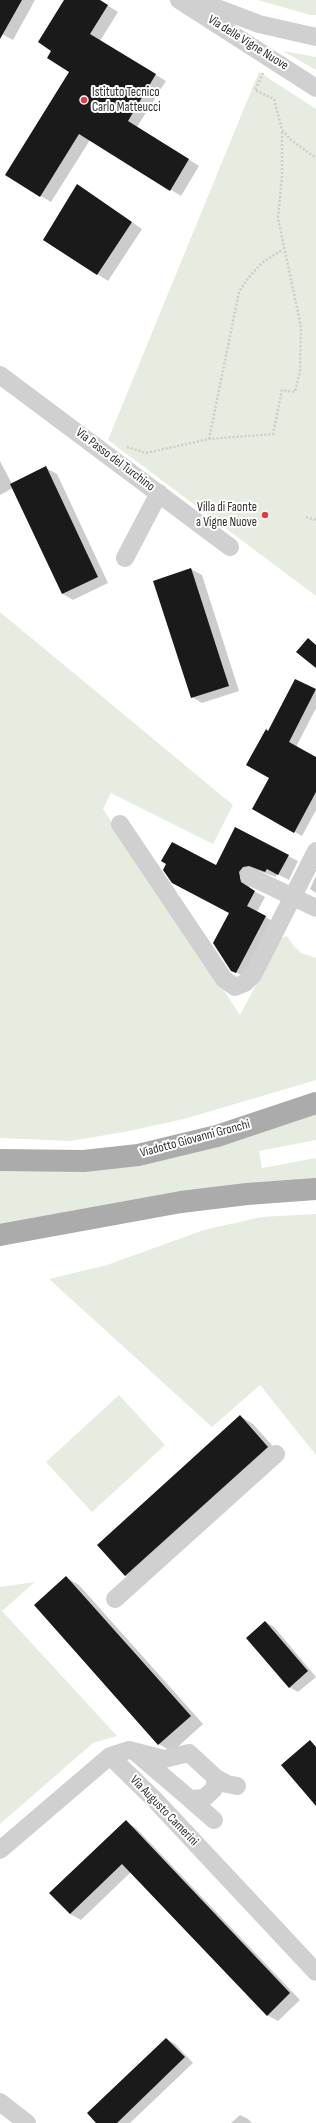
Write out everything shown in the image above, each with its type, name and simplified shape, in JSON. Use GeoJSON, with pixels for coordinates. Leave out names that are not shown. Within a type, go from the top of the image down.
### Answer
{"type":"FeatureCollection","features":[{"type":"Feature","properties":{"kind":"main road","name":"Viadotto Giovanni Gronchi"},"geometry":{"type":"LineString","coordinates":[[0,1160],[84,1161],[138,1155],[217,1136],[316,1103]]}},
{"type":"Feature","properties":{"kind":"main road"},"geometry":{"type":"LineString","coordinates":[[0,1235],[176,1203],[247,1194],[316,1189]]}},
{"type":"Feature","properties":{"kind":"street","name":"Via delle Vigne Nuove"},"geometry":{"type":"LineString","coordinates":[[179,0],[270,57],[316,88]]}},
{"type":"Feature","properties":{"kind":"street"},"geometry":{"type":"LineString","coordinates":[[196,0],[259,24],[316,37]]}},
{"type":"Feature","properties":{"kind":"street","name":"Via Passo del Turchino"},"geometry":{"type":"LineString","coordinates":[[4,382],[230,546]]}},
{"type":"Feature","properties":{"kind":"street"},"geometry":{"type":"LineString","coordinates":[[126,558],[159,493]]}},
{"type":"Feature","properties":{"kind":"street"},"geometry":{"type":"LineString","coordinates":[[120,824],[224,979],[235,987],[245,983],[253,975],[316,850]]}},
{"type":"Feature","properties":{"kind":"street"},"geometry":{"type":"LineString","coordinates":[[249,876],[316,908]]}},
{"type":"Feature","properties":{"kind":"street"},"geometry":{"type":"LineString","coordinates":[[115,1599],[276,1454]]}},
{"type":"Feature","properties":{"kind":"street"},"geometry":{"type":"LineString","coordinates":[[0,1850],[110,1756],[124,1750],[164,1759],[189,1753],[216,1778],[227,1784],[237,1786]]}},
{"type":"Feature","properties":{"kind":"street"},"geometry":{"type":"LineString","coordinates":[[135,1752],[214,1820]]}},
{"type":"Feature","properties":{"kind":"street","name":"Via Augusto Camerini"},"geometry":{"type":"LineString","coordinates":[[110,1756],[154,1800],[316,1972]]}},
{"type":"Feature","properties":{"kind":"street"},"geometry":{"type":"LineString","coordinates":[[190,1799],[201,1799],[207,1797],[214,1789],[216,1778]]}},
{"type":"Feature","properties":{"kind":"street"},"geometry":{"type":"LineString","coordinates":[[0,2102],[27,2123]]}},
{"type":"Feature","properties":{"kind":"path"},"geometry":{"type":"LineString","coordinates":[[123,444],[128,448],[146,453],[209,439],[273,434],[282,390],[295,392],[300,371],[301,327],[298,307],[283,249],[278,218],[282,176],[282,130],[274,99],[255,90],[270,57]]}},
{"type":"Feature","properties":{"kind":"path"},"geometry":{"type":"LineString","coordinates":[[282,130],[291,140],[316,158]]}},
{"type":"Feature","properties":{"kind":"path"},"geometry":{"type":"LineString","coordinates":[[209,439],[239,292],[248,278],[262,263],[283,249]]}},
{"type":"Feature","properties":{"kind":"path"},"geometry":{"type":"LineString","coordinates":[[306,517],[316,520]]}},
{"type":"Feature","properties":{"kind":"shaded area"},"geometry":{"type":"Polygon","coordinates":[[[258,0],[316,0],[316,15],[310,15],[258,0]]]}},
{"type":"Feature","properties":{"kind":"shaded area"},"geometry":{"type":"Polygon","coordinates":[[[283,51],[316,57],[316,70],[283,51]]]}},
{"type":"Feature","properties":{"kind":"shaded area"},"geometry":{"type":"Polygon","coordinates":[[[259,72],[316,109],[316,596],[108,440],[259,72]]]}},
{"type":"Feature","properties":{"kind":"shaded area"},"geometry":{"type":"Polygon","coordinates":[[[0,612],[233,805],[213,844],[111,793],[103,809],[240,1015],[281,938],[287,936],[301,953],[316,958],[316,1080],[184,1119],[129,1131],[71,1141],[0,1138],[0,612]]]}},
{"type":"Feature","properties":{"kind":"shaded area"},"geometry":{"type":"Polygon","coordinates":[[[316,1113],[316,1140],[259,1151],[262,1168],[316,1158],[316,1180],[0,1224],[0,1169],[142,1164],[219,1146],[316,1113]]]}},
{"type":"Feature","properties":{"kind":"shaded area"},"geometry":{"type":"Polygon","coordinates":[[[316,1214],[316,1455],[260,1385],[212,1427],[49,1279],[107,1265],[204,1230],[261,1217],[316,1214]]]}},
{"type":"Feature","properties":{"kind":"shaded area"},"geometry":{"type":"Polygon","coordinates":[[[119,1395],[165,1445],[92,1512],[46,1462],[119,1395]]]}},
{"type":"Feature","properties":{"kind":"shaded area"},"geometry":{"type":"Polygon","coordinates":[[[35,1582],[2,1611],[117,1736],[93,1743],[0,1824],[0,1587],[35,1582]]]}},
{"type":"Feature","properties":{"kind":"building"},"geometry":{"type":"Polygon","coordinates":[[[0,0],[22,0],[0,39],[0,0]]]}},
{"type":"Feature","properties":{"kind":"building","name":"Istituto Tecnico Carlo Matteucci"},"geometry":{"type":"Polygon","coordinates":[[[64,0],[100,0],[108,5],[90,34],[156,74],[128,121],[189,159],[170,191],[79,134],[40,197],[5,175],[69,72],[47,58],[51,51],[38,42],[64,0]]]}},
{"type":"Feature","properties":{"kind":"building"},"geometry":{"type":"Polygon","coordinates":[[[77,184],[132,222],[97,275],[43,240],[77,184]]]}},
{"type":"Feature","properties":{"kind":"building"},"geometry":{"type":"Polygon","coordinates":[[[46,466],[98,577],[62,594],[10,484],[46,466]]]}},
{"type":"Feature","properties":{"kind":"building"},"geometry":{"type":"Polygon","coordinates":[[[191,568],[229,686],[191,698],[153,581],[191,568]]]}},
{"type":"Feature","properties":{"kind":"building"},"geometry":{"type":"Polygon","coordinates":[[[308,638],[316,645],[316,668],[296,652],[308,638]]]}},
{"type":"Feature","properties":{"kind":"building"},"geometry":{"type":"Polygon","coordinates":[[[295,679],[316,689],[289,742],[316,757],[316,792],[294,833],[252,809],[269,778],[246,765],[266,729],[268,731],[295,679]]]}},
{"type":"Feature","properties":{"kind":"building"},"geometry":{"type":"Polygon","coordinates":[[[235,827],[289,855],[278,875],[267,869],[265,872],[249,866],[243,867],[239,872],[241,882],[255,891],[247,906],[266,916],[236,973],[231,971],[213,943],[229,913],[172,883],[163,870],[166,864],[161,861],[172,842],[216,865],[235,827]]]}},
{"type":"Feature","properties":{"kind":"building"},"geometry":{"type":"Polygon","coordinates":[[[240,1415],[268,1447],[125,1576],[97,1545],[240,1415]]]}},
{"type":"Feature","properties":{"kind":"building"},"geometry":{"type":"Polygon","coordinates":[[[66,1576],[191,1716],[158,1745],[34,1605],[66,1576]]]}},
{"type":"Feature","properties":{"kind":"building"},"geometry":{"type":"Polygon","coordinates":[[[265,1621],[308,1671],[289,1688],[246,1638],[265,1621]]]}},
{"type":"Feature","properties":{"kind":"building"},"geometry":{"type":"Polygon","coordinates":[[[310,1740],[316,1747],[316,1806],[281,1765],[310,1740]]]}},
{"type":"Feature","properties":{"kind":"building"},"geometry":{"type":"Polygon","coordinates":[[[126,1820],[290,1993],[267,2016],[122,1864],[70,1914],[49,1893],[126,1820]]]}},
{"type":"Feature","properties":{"kind":"building"},"geometry":{"type":"Polygon","coordinates":[[[166,2038],[185,2057],[117,2123],[96,2123],[87,2113],[166,2038]]]}},
{"type":"Feature","properties":{"kind":"place","name":"Istituto Tecnico Carlo Matteucci"},"geometry":{"type":"Point","coordinates":[84,100]}},
{"type":"Feature","properties":{"kind":"place","name":"Villa di Faonte a Vigne Nuove"},"geometry":{"type":"Point","coordinates":[265,515]}}]}
